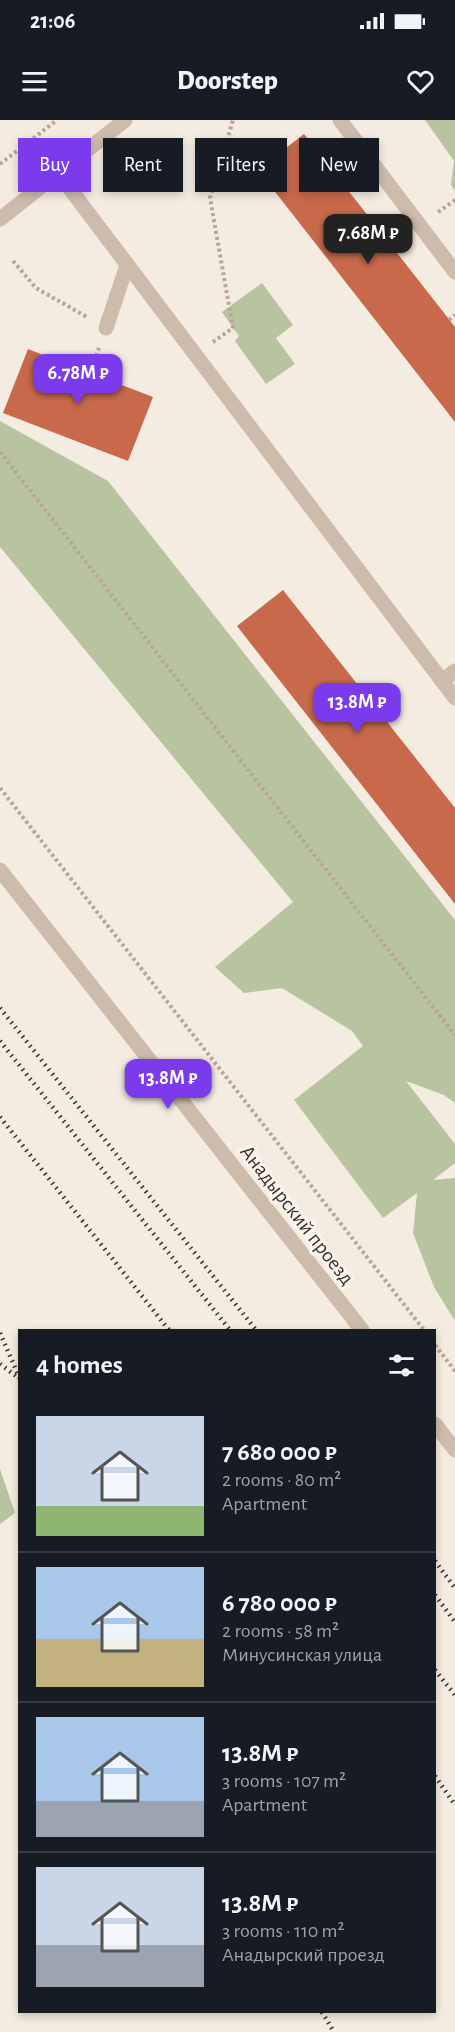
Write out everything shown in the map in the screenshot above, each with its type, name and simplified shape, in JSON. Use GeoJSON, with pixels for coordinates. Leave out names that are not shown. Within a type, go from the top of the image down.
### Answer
{"type":"FeatureCollection","features":[{"type":"Feature","properties":{"kind":"street"},"geometry":{"type":"LineString","coordinates":[[340,120],[455,272]]}},
{"type":"Feature","properties":{"kind":"street"},"geometry":{"type":"LineString","coordinates":[[91,145],[119,122]]}},
{"type":"Feature","properties":{"kind":"street"},"geometry":{"type":"LineString","coordinates":[[0,219],[34,192]]}},
{"type":"Feature","properties":{"kind":"street"},"geometry":{"type":"LineString","coordinates":[[72,192],[455,699]]}},
{"type":"Feature","properties":{"kind":"street"},"geometry":{"type":"LineString","coordinates":[[106,328],[127,265]]}},
{"type":"Feature","properties":{"kind":"street"},"geometry":{"type":"LineString","coordinates":[[442,681],[455,671]]}},
{"type":"Feature","properties":{"kind":"street","name":"Анадырский проезд"},"geometry":{"type":"LineString","coordinates":[[0,870],[361,1329]]}},
{"type":"Feature","properties":{"kind":"street"},"geometry":{"type":"LineString","coordinates":[[436,1425],[455,1450]]}},
{"type":"Feature","properties":{"kind":"path"},"geometry":{"type":"LineString","coordinates":[[0,164],[57,120]]}},
{"type":"Feature","properties":{"kind":"path"},"geometry":{"type":"LineString","coordinates":[[233,120],[210,198],[233,328]]}},
{"type":"Feature","properties":{"kind":"path"},"geometry":{"type":"LineString","coordinates":[[13,261],[36,288],[106,328]]}},
{"type":"Feature","properties":{"kind":"path"},"geometry":{"type":"LineString","coordinates":[[449,320],[455,315]]}},
{"type":"Feature","properties":{"kind":"path"},"geometry":{"type":"LineString","coordinates":[[0,452],[455,1035]]}},
{"type":"Feature","properties":{"kind":"path"},"geometry":{"type":"LineString","coordinates":[[0,788],[423,1329]]}},
{"type":"Feature","properties":{"kind":"path"},"geometry":{"type":"LineString","coordinates":[[436,1346],[455,1371]]}},
{"type":"Feature","properties":{"kind":"green space"},"geometry":{"type":"Polygon","coordinates":[[[425,120],[455,120],[455,191],[451,185],[454,161],[425,120]]]}},
{"type":"Feature","properties":{"kind":"green space"},"geometry":{"type":"Polygon","coordinates":[[[262,283],[293,325],[276,338],[295,364],[266,384],[235,341],[239,336],[222,312],[262,283]]]}},
{"type":"Feature","properties":{"kind":"green space"},"geometry":{"type":"Polygon","coordinates":[[[0,421],[108,481],[455,920],[455,1103],[444,1095],[406,1081],[455,1144],[455,1163],[433,1180],[455,1178],[455,1321],[434,1287],[413,1233],[417,1193],[383,1218],[294,1100],[363,1046],[352,1031],[282,988],[244,993],[215,967],[293,902],[0,547],[0,421]]]}},
{"type":"Feature","properties":{"kind":"green space"},"geometry":{"type":"Polygon","coordinates":[[[0,1469],[15,1513],[0,1524],[0,1469]]]}},
{"type":"Feature","properties":{"kind":"building"},"geometry":{"type":"Polygon","coordinates":[[[304,134],[307,138],[299,138],[299,192],[349,192],[455,327],[455,422],[275,192],[287,192],[287,147],[304,134]]]}},
{"type":"Feature","properties":{"kind":"building"},"geometry":{"type":"Polygon","coordinates":[[[28,349],[153,397],[128,461],[3,413],[28,349]]]}},
{"type":"Feature","properties":{"kind":"building"},"geometry":{"type":"Polygon","coordinates":[[[283,590],[455,808],[455,904],[237,626],[283,590]]]}},
{"type":"Feature","properties":{"kind":"railway"},"geometry":{"type":"LineString","coordinates":[[0,1008],[255,1329]]}},
{"type":"Feature","properties":{"kind":"railway"},"geometry":{"type":"LineString","coordinates":[[0,1041],[229,1329]]}},
{"type":"Feature","properties":{"kind":"railway"},"geometry":{"type":"LineString","coordinates":[[0,1117],[168,1329]]}},
{"type":"Feature","properties":{"kind":"railway"},"geometry":{"type":"LineString","coordinates":[[0,1333],[18,1374]]}},
{"type":"Feature","properties":{"kind":"railway"},"geometry":{"type":"LineString","coordinates":[[0,1364],[18,1378]]}},
{"type":"Feature","properties":{"kind":"railway"},"geometry":{"type":"LineString","coordinates":[[436,1562],[455,1588]]}},
{"type":"Feature","properties":{"kind":"railway"},"geometry":{"type":"LineString","coordinates":[[436,1596],[455,1622]]}},
{"type":"Feature","properties":{"kind":"railway"},"geometry":{"type":"LineString","coordinates":[[436,1671],[455,1695]]}},
{"type":"Feature","properties":{"kind":"railway"},"geometry":{"type":"LineString","coordinates":[[436,1777],[455,1805]]}},
{"type":"Feature","properties":{"kind":"railway"},"geometry":{"type":"LineString","coordinates":[[323,2013],[334,2032]]}}]}
